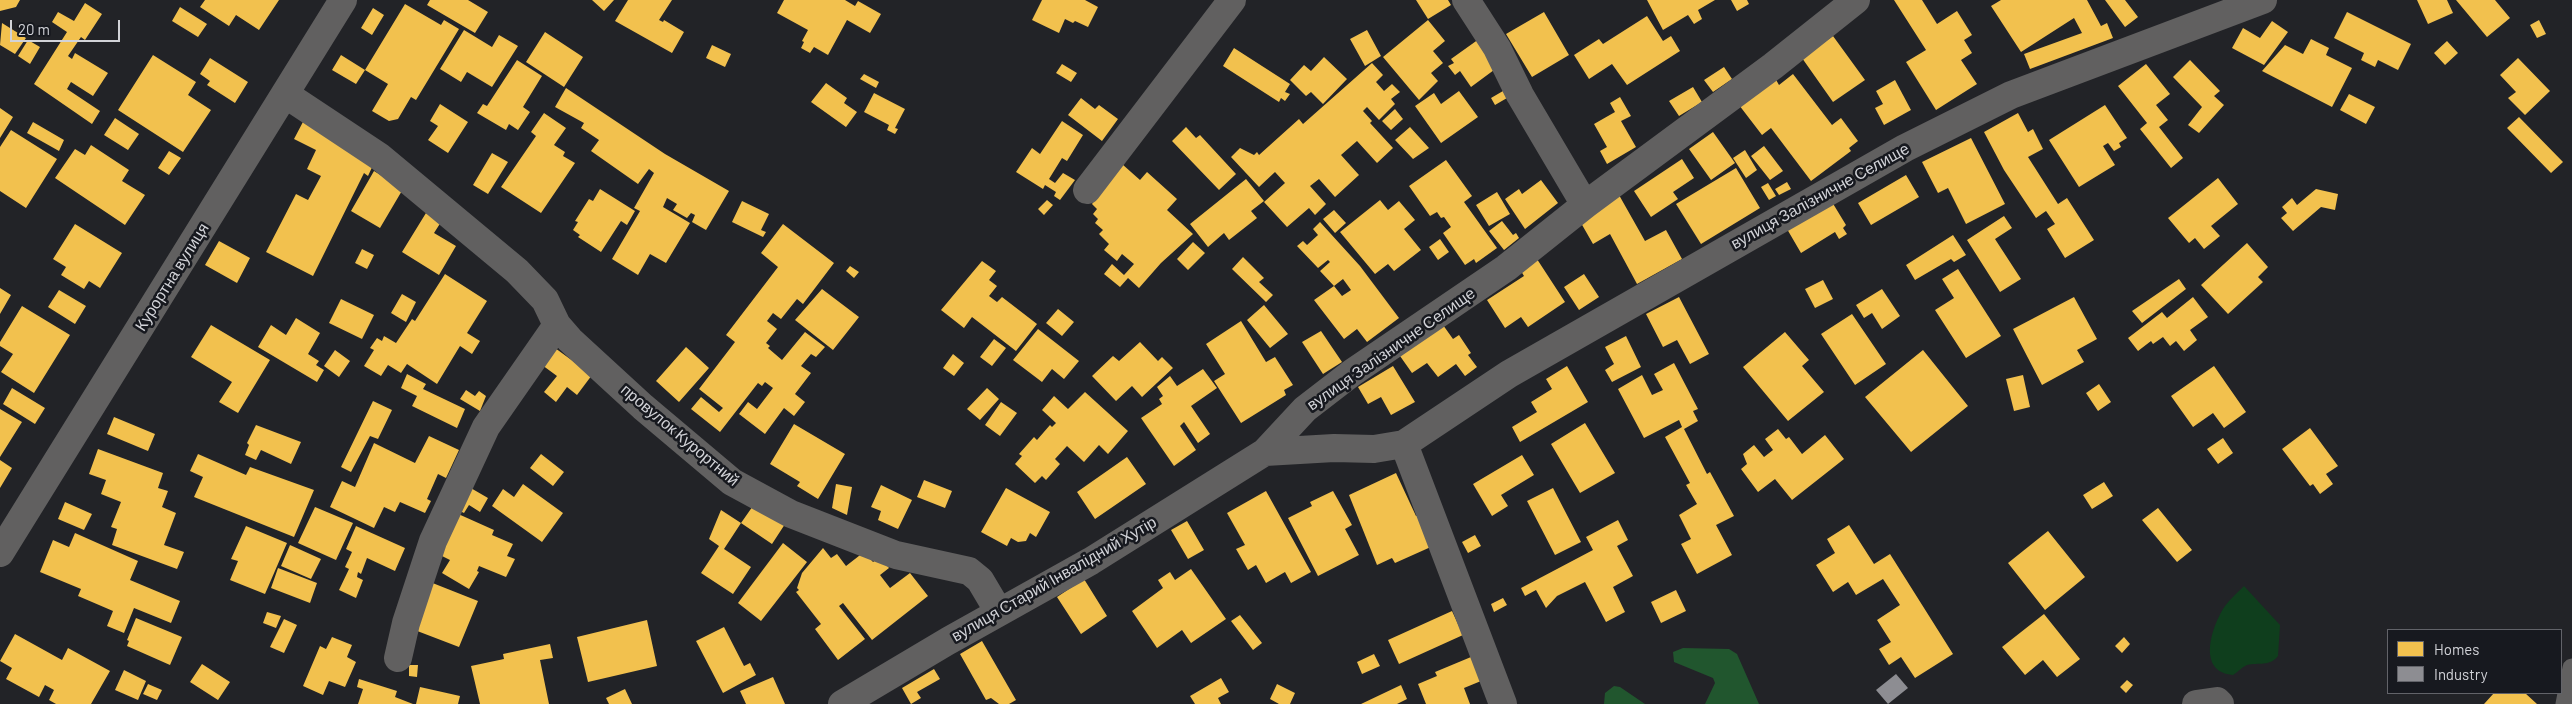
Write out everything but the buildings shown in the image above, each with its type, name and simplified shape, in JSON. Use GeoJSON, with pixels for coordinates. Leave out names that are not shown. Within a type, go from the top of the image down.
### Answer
{"type":"FeatureCollection","features":[{"type":"Feature","properties":{"kind":"street","name":"Курортна вулиця"},"geometry":{"type":"LineString","coordinates":[[0,553],[342,0]]}},
{"type":"Feature","properties":{"kind":"street"},"geometry":{"type":"LineString","coordinates":[[1087,190],[1232,0]]}},
{"type":"Feature","properties":{"kind":"street"},"geometry":{"type":"LineString","coordinates":[[1466,0],[1497,48],[1520,95],[1585,205]]}},
{"type":"Feature","properties":{"kind":"street","name":"вулиця Залізничне Селище"},"geometry":{"type":"LineString","coordinates":[[1266,452],[1305,409],[1506,268],[1585,205],[1773,66],[1856,0]]}},
{"type":"Feature","properties":{"kind":"street","name":"вулиця Залізничне Селище"},"geometry":{"type":"LineString","coordinates":[[1266,452],[1334,448],[1374,449],[1404,444],[1509,374],[1905,148],[2011,95],[2263,0]]}},
{"type":"Feature","properties":{"kind":"street","name":"провулок Курортний"},"geometry":{"type":"LineString","coordinates":[[285,94],[380,157],[517,271],[545,300],[557,324],[643,407],[732,482],[791,514],[896,555],[969,571],[980,580],[999,612]]}},
{"type":"Feature","properties":{"kind":"street"},"geometry":{"type":"LineString","coordinates":[[398,658],[406,623],[433,541],[486,427],[557,324]]}},
{"type":"Feature","properties":{"kind":"street"},"geometry":{"type":"LineString","coordinates":[[1404,444],[1503,704]]}},
{"type":"Feature","properties":{"kind":"street","name":"вулиця Старий Інвалідний Хутір"},"geometry":{"type":"LineString","coordinates":[[842,704],[1090,561],[1266,452]]}},
{"type":"Feature","properties":{"kind":"street"},"geometry":{"type":"LineString","coordinates":[[2196,704],[2217,701],[2220,704]]}},
{"type":"Feature","properties":{"kind":"lane"},"geometry":{"type":"LineString","coordinates":[[2565,704],[2572,668]]}},
{"type":"Feature","properties":{"kind":"green space"},"geometry":{"type":"Polygon","coordinates":[[[2244,586],[2280,625],[2278,656],[2271,662],[2247,665],[2233,675],[2222,672],[2215,666],[2211,658],[2211,638],[2223,609],[2244,586]]]}},
{"type":"Feature","properties":{"kind":"green space"},"geometry":{"type":"Polygon","coordinates":[[[1683,648],[1729,649],[1737,654],[1759,704],[1705,704],[1715,683],[1713,678],[1674,662],[1673,652],[1683,648]]]}},
{"type":"Feature","properties":{"kind":"green space"},"geometry":{"type":"Polygon","coordinates":[[[1614,686],[1620,687],[1645,704],[1604,704],[1605,693],[1614,686]]]}}]}
